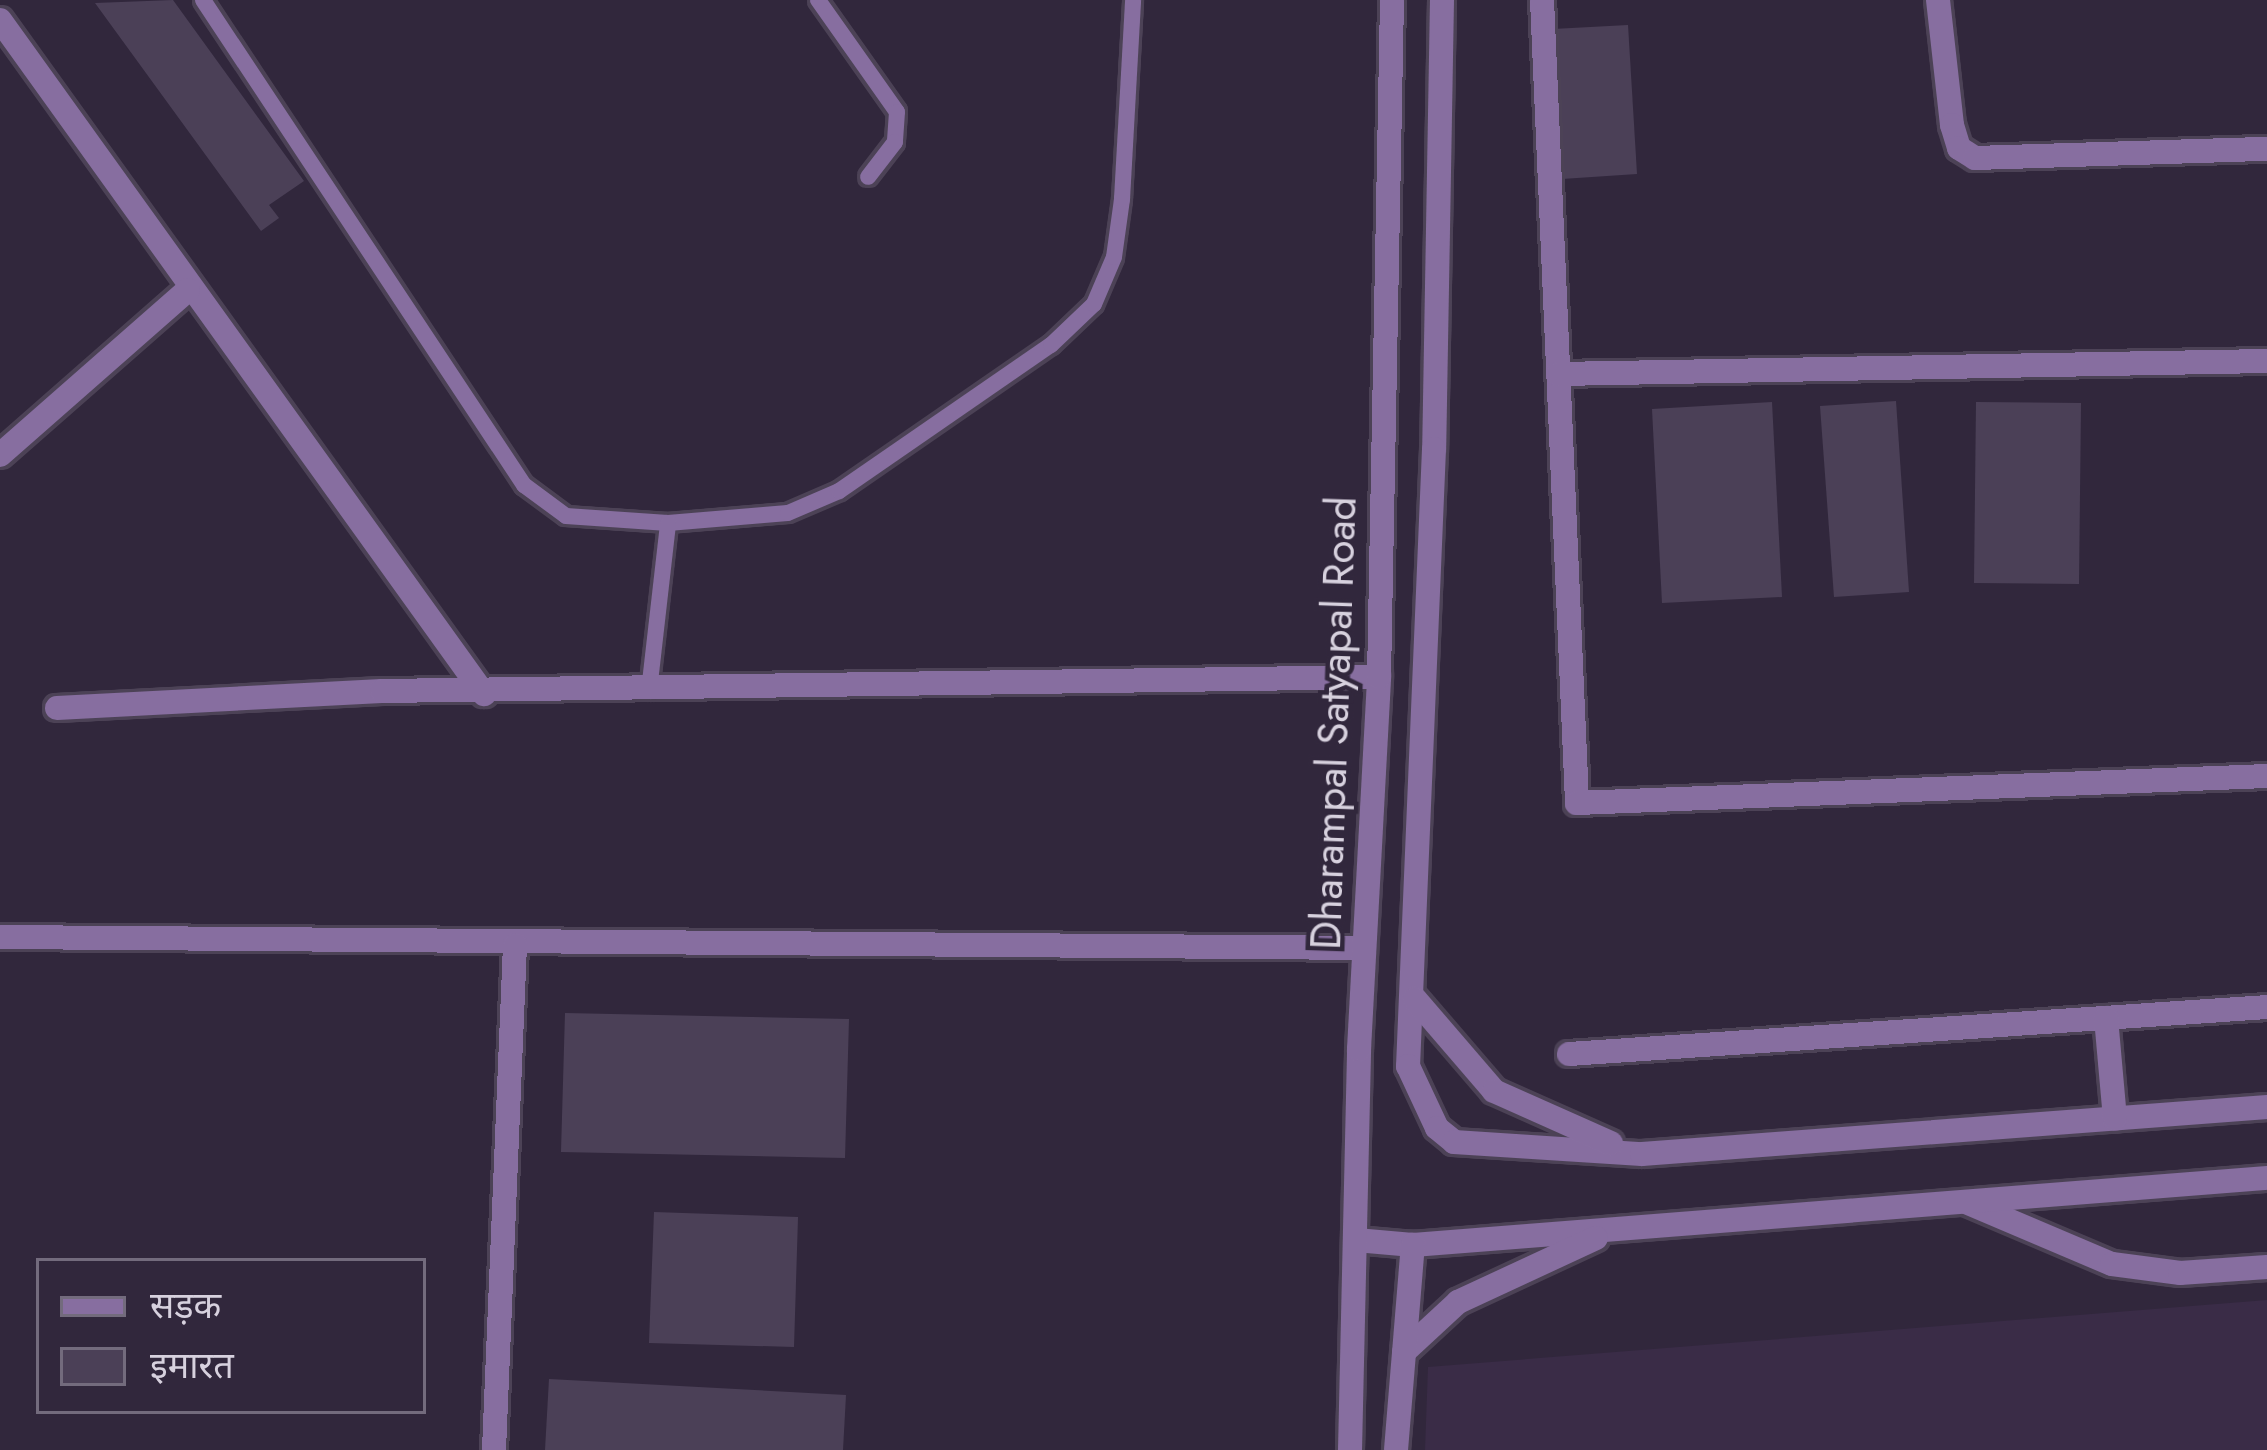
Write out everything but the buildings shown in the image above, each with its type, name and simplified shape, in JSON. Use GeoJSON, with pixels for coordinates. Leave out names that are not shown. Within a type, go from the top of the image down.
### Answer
{"type":"FeatureCollection","features":[{"type":"Feature","properties":{"kind":"street","name":"Dharampal Satyapal Road"},"geometry":{"type":"LineString","coordinates":[[1350,1450],[1364,948],[1379,677],[1392,0]]}},
{"type":"Feature","properties":{"kind":"street"},"geometry":{"type":"LineString","coordinates":[[1442,0],[1415,999],[1408,1066],[1426,1111],[1454,1142],[1642,1154],[2267,1107]]}},
{"type":"Feature","properties":{"kind":"street"},"geometry":{"type":"LineString","coordinates":[[1542,0],[1577,802],[2267,776]]}},
{"type":"Feature","properties":{"kind":"street"},"geometry":{"type":"LineString","coordinates":[[1938,0],[1952,125],[1959,148],[1975,158],[2267,148]]}},
{"type":"Feature","properties":{"kind":"street"},"geometry":{"type":"LineString","coordinates":[[0,20],[188,290],[484,694]]}},
{"type":"Feature","properties":{"kind":"street"},"geometry":{"type":"LineString","coordinates":[[0,455],[188,290]]}},
{"type":"Feature","properties":{"kind":"street"},"geometry":{"type":"LineString","coordinates":[[1558,374],[2267,361]]}},
{"type":"Feature","properties":{"kind":"street"},"geometry":{"type":"LineString","coordinates":[[57,708],[382,691],[484,694],[1379,677]]}},
{"type":"Feature","properties":{"kind":"street"},"geometry":{"type":"LineString","coordinates":[[0,938],[1364,948]]}},
{"type":"Feature","properties":{"kind":"street"},"geometry":{"type":"LineString","coordinates":[[494,1450],[515,945]]}},
{"type":"Feature","properties":{"kind":"street"},"geometry":{"type":"LineString","coordinates":[[1415,999],[1471,1068],[1518,1108],[1642,1154]]}},
{"type":"Feature","properties":{"kind":"street"},"geometry":{"type":"LineString","coordinates":[[1569,1054],[2267,1007]]}},
{"type":"Feature","properties":{"kind":"street"},"geometry":{"type":"LineString","coordinates":[[2106,1018],[2115,1119]]}},
{"type":"Feature","properties":{"kind":"street"},"geometry":{"type":"LineString","coordinates":[[1356,1240],[1413,1245],[2267,1178]]}},
{"type":"Feature","properties":{"kind":"street"},"geometry":{"type":"LineString","coordinates":[[1968,1203],[2111,1264],[2180,1274],[2267,1268]]}},
{"type":"Feature","properties":{"kind":"street"},"geometry":{"type":"LineString","coordinates":[[1404,1352],[1458,1302],[1615,1229]]}},
{"type":"Feature","properties":{"kind":"street"},"geometry":{"type":"LineString","coordinates":[[1396,1450],[1413,1245]]}},
{"type":"Feature","properties":{"kind":"lane"},"geometry":{"type":"LineString","coordinates":[[202,0],[524,485],[566,516],[668,523],[788,512],[839,491],[1051,344],[1094,304],[1114,256],[1122,199],[1133,0]]}},
{"type":"Feature","properties":{"kind":"lane"},"geometry":{"type":"LineString","coordinates":[[818,0],[897,112],[895,142],[868,177]]}},
{"type":"Feature","properties":{"kind":"lane"},"geometry":{"type":"LineString","coordinates":[[650,691],[668,523]]}},
{"type":"Feature","properties":{"kind":"shaded area"},"geometry":{"type":"Polygon","coordinates":[[[2267,1300],[2267,1450],[1425,1450],[1428,1367],[2267,1300]]]}}]}
